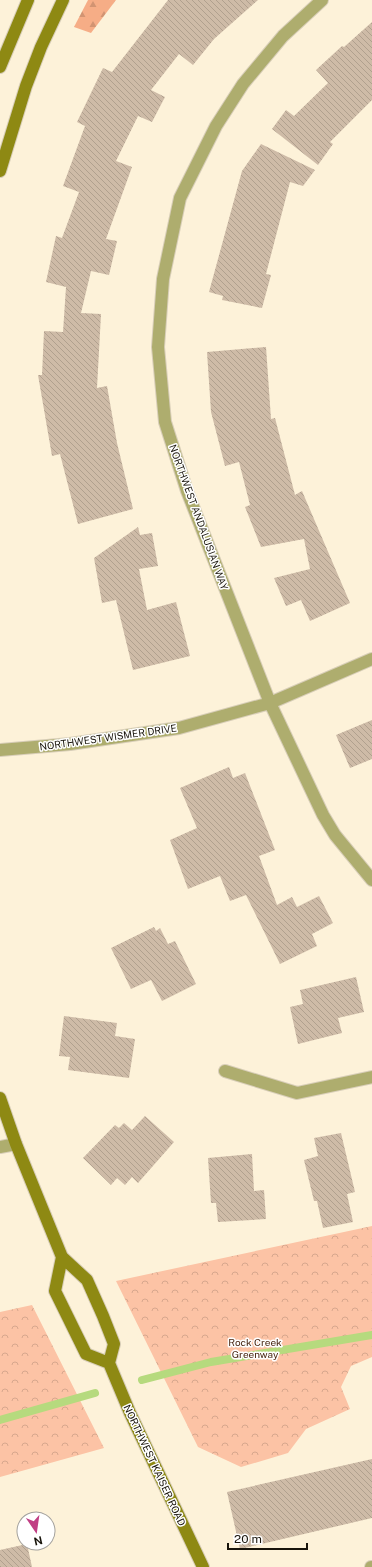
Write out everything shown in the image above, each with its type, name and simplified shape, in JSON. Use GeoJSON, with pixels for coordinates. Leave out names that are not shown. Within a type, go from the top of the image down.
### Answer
{"type":"FeatureCollection","features":[{"type":"Feature","properties":{"kind":"main road"},"geometry":{"type":"LineString","coordinates":[[0,66],[28,0]]}},
{"type":"Feature","properties":{"kind":"main road"},"geometry":{"type":"LineString","coordinates":[[0,171],[26,86],[41,47],[63,0]]}},
{"type":"Feature","properties":{"kind":"main road"},"geometry":{"type":"LineString","coordinates":[[0,1098],[16,1144],[62,1257],[87,1280],[100,1309],[114,1344],[109,1363],[86,1354],[55,1291],[62,1257]]}},
{"type":"Feature","properties":{"kind":"main road","name":"NORTHWEST KAISER ROAD"},"geometry":{"type":"LineString","coordinates":[[109,1363],[130,1413],[203,1567]]}},
{"type":"Feature","properties":{"kind":"street","name":"NORTHWEST ANDALUSIAN WAY"},"geometry":{"type":"LineString","coordinates":[[322,0],[283,36],[243,84],[216,126],[180,198],[163,279],[158,346],[165,422],[187,491],[270,703],[334,835],[372,880]]}},
{"type":"Feature","properties":{"kind":"street","name":"NORTHWEST WISMER DRIVE"},"geometry":{"type":"LineString","coordinates":[[0,750],[70,744],[179,728],[270,703],[372,659]]}},
{"type":"Feature","properties":{"kind":"street"},"geometry":{"type":"LineString","coordinates":[[225,1071],[297,1093],[372,1077]]}},
{"type":"Feature","properties":{"kind":"street"},"geometry":{"type":"LineString","coordinates":[[0,1147],[16,1144]]}},
{"type":"Feature","properties":{"kind":"green space"},"geometry":{"type":"Polygon","coordinates":[[[88,0],[116,0],[91,33],[74,27],[88,0]]]}},
{"type":"Feature","properties":{"kind":"green space","name":"Rock Creek Greenway"},"geometry":{"type":"Polygon","coordinates":[[[372,1226],[372,1357],[351,1366],[341,1387],[350,1409],[306,1429],[288,1453],[241,1467],[198,1447],[116,1281],[372,1226]]]}},
{"type":"Feature","properties":{"kind":"green space"},"geometry":{"type":"Polygon","coordinates":[[[32,1305],[104,1448],[0,1477],[0,1312],[32,1305]]]}},
{"type":"Feature","properties":{"kind":"building"},"geometry":{"type":"Polygon","coordinates":[[[168,0],[258,0],[214,39],[193,65],[179,54],[151,90],[165,97],[152,122],[138,116],[116,161],[132,167],[106,239],[117,241],[109,275],[91,271],[81,313],[101,314],[97,388],[107,386],[117,443],[133,509],[78,524],[60,454],[52,456],[38,375],[42,375],[44,331],[63,332],[66,287],[46,282],[56,236],[62,238],[79,192],[63,186],[85,126],[77,122],[103,68],[112,72],[168,0]]]}},
{"type":"Feature","properties":{"kind":"building"},"geometry":{"type":"Polygon","coordinates":[[[372,22],[372,100],[330,142],[333,144],[318,165],[272,129],[286,110],[294,116],[328,83],[316,70],[342,46],[344,47],[372,22]]]}},
{"type":"Feature","properties":{"kind":"building"},"geometry":{"type":"Polygon","coordinates":[[[261,144],[315,170],[303,186],[290,182],[266,274],[271,275],[262,308],[222,300],[223,296],[209,292],[242,171],[261,144]]]}},
{"type":"Feature","properties":{"kind":"building"},"geometry":{"type":"Polygon","coordinates":[[[266,347],[271,419],[275,418],[295,495],[302,491],[350,603],[310,621],[301,600],[286,606],[274,578],[310,569],[304,539],[261,547],[245,507],[250,505],[239,462],[225,466],[211,412],[207,352],[266,347]]]}},
{"type":"Feature","properties":{"kind":"building"},"geometry":{"type":"Polygon","coordinates":[[[138,527],[140,535],[152,533],[158,566],[139,569],[147,610],[176,602],[190,656],[133,670],[116,600],[102,603],[94,558],[138,527]]]}},
{"type":"Feature","properties":{"kind":"building"},"geometry":{"type":"Polygon","coordinates":[[[372,720],[372,759],[350,768],[336,735],[372,720]]]}},
{"type":"Feature","properties":{"kind":"building"},"geometry":{"type":"Polygon","coordinates":[[[229,767],[233,778],[245,773],[275,850],[259,856],[277,905],[292,897],[297,907],[319,896],[333,923],[312,934],[317,946],[280,964],[246,895],[230,901],[220,876],[188,889],[170,840],[197,828],[180,788],[229,767]]]}},
{"type":"Feature","properties":{"kind":"building"},"geometry":{"type":"Polygon","coordinates":[[[154,927],[156,931],[160,928],[168,944],[175,941],[196,984],[162,1001],[151,980],[131,989],[111,948],[154,927]]]}},
{"type":"Feature","properties":{"kind":"building"},"geometry":{"type":"Polygon","coordinates":[[[356,977],[364,1012],[338,1018],[342,1033],[298,1044],[290,1007],[303,1004],[300,990],[356,977]]]}},
{"type":"Feature","properties":{"kind":"building"},"geometry":{"type":"Polygon","coordinates":[[[64,1016],[117,1023],[115,1036],[135,1039],[129,1078],[68,1070],[70,1057],[59,1056],[64,1016]]]}},
{"type":"Feature","properties":{"kind":"building"},"geometry":{"type":"Polygon","coordinates":[[[145,1116],[174,1142],[138,1183],[132,1177],[125,1185],[117,1178],[111,1185],[83,1158],[115,1125],[119,1128],[124,1123],[132,1130],[145,1116]]]}},
{"type":"Feature","properties":{"kind":"building"},"geometry":{"type":"Polygon","coordinates":[[[341,1133],[355,1192],[347,1194],[353,1222],[323,1228],[317,1201],[314,1201],[304,1160],[318,1156],[314,1138],[341,1133]]]}},
{"type":"Feature","properties":{"kind":"building"},"geometry":{"type":"Polygon","coordinates":[[[252,1154],[254,1191],[264,1190],[266,1219],[218,1222],[216,1203],[211,1203],[208,1158],[252,1154]]]}},
{"type":"Feature","properties":{"kind":"building"},"geometry":{"type":"Polygon","coordinates":[[[372,1459],[372,1518],[240,1549],[227,1492],[372,1459]]]}},
{"type":"Feature","properties":{"kind":"building"},"geometry":{"type":"Polygon","coordinates":[[[16,1546],[16,1551],[29,1551],[32,1567],[0,1567],[0,1550],[16,1546]]]}},
{"type":"Feature","properties":{"kind":"waterway"},"geometry":{"type":"LineString","coordinates":[[142,1380],[211,1362],[372,1335]]}},
{"type":"Feature","properties":{"kind":"waterway"},"geometry":{"type":"LineString","coordinates":[[0,1420],[95,1393]]}}]}
